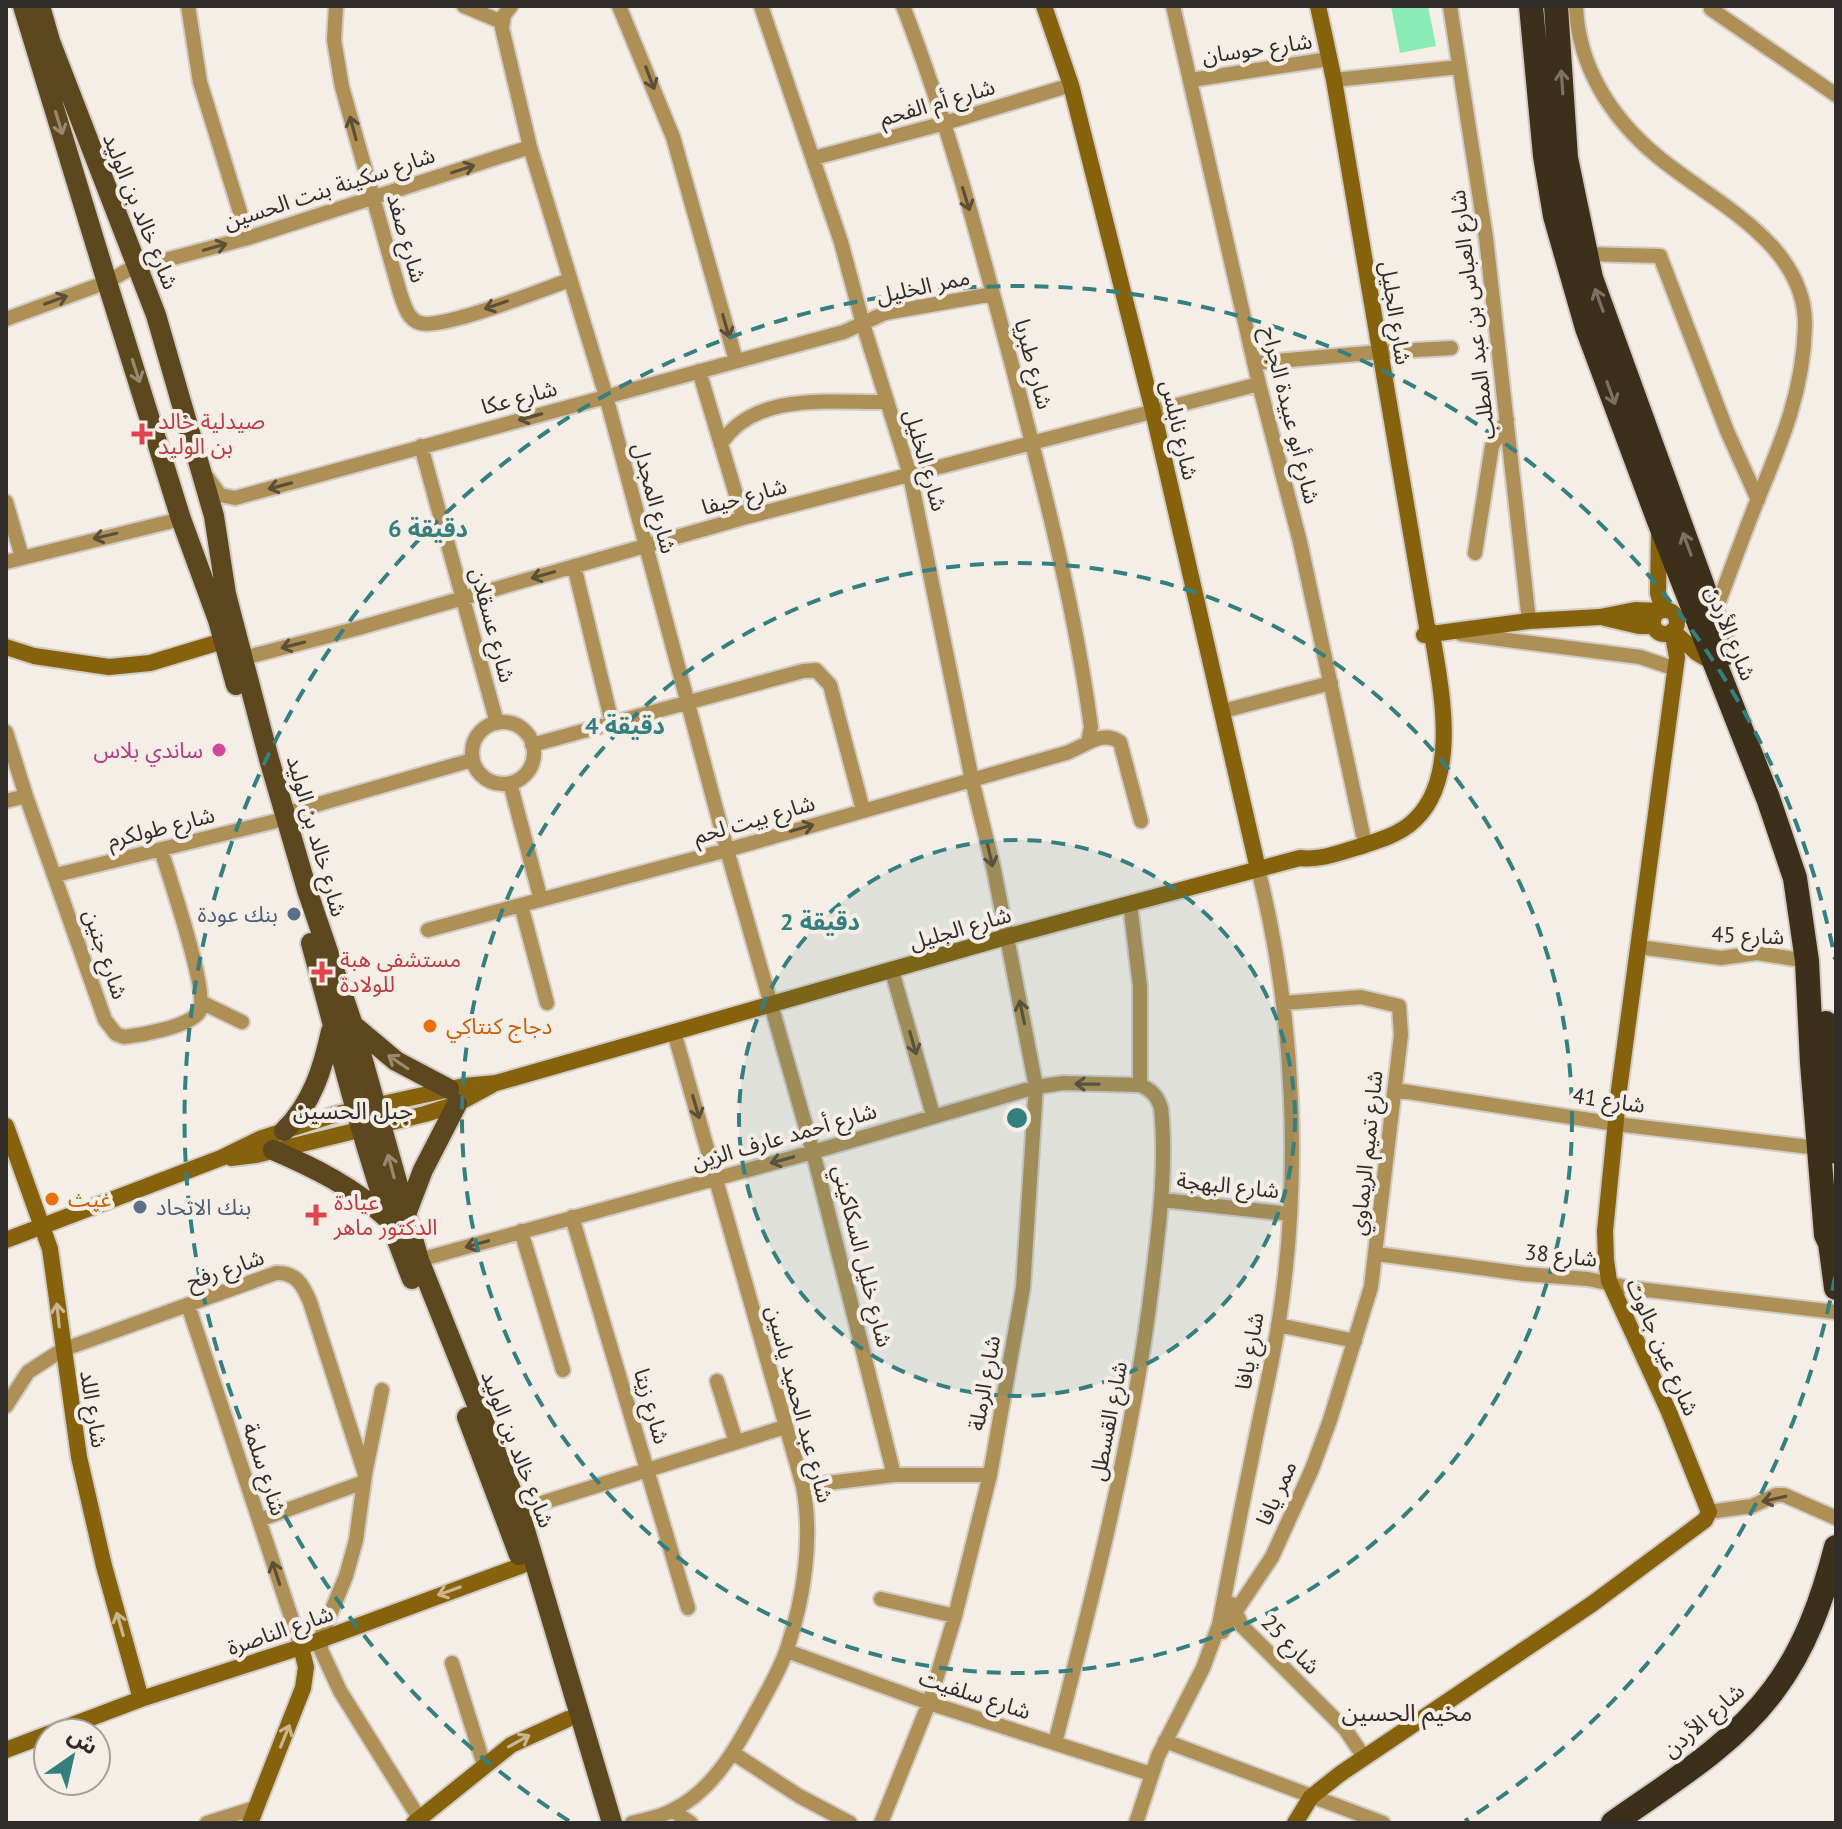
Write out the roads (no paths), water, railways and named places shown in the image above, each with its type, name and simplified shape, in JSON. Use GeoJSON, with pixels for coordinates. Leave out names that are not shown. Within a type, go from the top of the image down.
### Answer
{"type":"FeatureCollection","features":[{"type":"Feature","properties":{"kind":"highway","name":"شارع الأردن"},"geometry":{"type":"LineString","coordinates":[[1531,6],[1555,142],[1566,158],[1585,254],[1596,292],[1771,771],[1808,892],[1819,958],[1827,1150],[1824,1193],[1826,1235],[1834,1266]]}},
{"type":"Feature","properties":{"kind":"highway","name":"شارع الأردن"},"geometry":{"type":"LineString","coordinates":[[1556,6],[1555,216],[1587,328],[1790,858],[1800,900],[1827,1150]]}},
{"type":"Feature","properties":{"kind":"highway","name":"شارع الأردن"},"geometry":{"type":"LineString","coordinates":[[1613,1823],[1711,1752],[1773,1691],[1807,1634],[1836,1547]]}},
{"type":"Feature","properties":{"kind":"highway","name":"شارع الأردن"},"geometry":{"type":"LineString","coordinates":[[1632,1823],[1731,1749],[1768,1716],[1810,1651],[1836,1584]]}},
{"type":"Feature","properties":{"kind":"main road","name":"شارع خالد بن الوليد"},"geometry":{"type":"LineString","coordinates":[[23,6],[43,44],[140,268],[156,315],[214,516],[226,594],[280,817]]}},
{"type":"Feature","properties":{"kind":"main road","name":"شارع خالد بن الوليد"},"geometry":{"type":"LineString","coordinates":[[40,6],[43,44],[107,282],[181,519],[209,593],[280,817],[307,890],[396,1218],[523,1565],[598,1823]]}},
{"type":"Feature","properties":{"kind":"main road"},"geometry":{"type":"LineString","coordinates":[[100,257],[106,261],[116,259],[128,246]]}},
{"type":"Feature","properties":{"kind":"main road"},"geometry":{"type":"LineString","coordinates":[[181,519],[200,526],[214,516]]}},
{"type":"Feature","properties":{"kind":"main road"},"geometry":{"type":"LineString","coordinates":[[273,1150],[335,1178],[396,1218],[423,1170],[453,1096],[342,1026],[295,1121],[284,1131]]}},
{"type":"Feature","properties":{"kind":"main road","name":"شارع خالد بن الوليد"},"geometry":{"type":"LineString","coordinates":[[396,1218],[419,1260],[519,1510],[612,1823]]}},
{"type":"Feature","properties":{"kind":"street","name":"شارع خالد بن الوليد"},"geometry":{"type":"LineString","coordinates":[[15,6],[43,44]]}},
{"type":"Feature","properties":{"kind":"street","name":"شارع خالد بن الوليد"},"geometry":{"type":"LineString","coordinates":[[43,44],[48,6]]}},
{"type":"Feature","properties":{"kind":"street"},"geometry":{"type":"LineString","coordinates":[[188,6],[200,82],[248,238]]}},
{"type":"Feature","properties":{"kind":"street","name":"شارع صفد"},"geometry":{"type":"LineString","coordinates":[[336,6],[334,40],[342,87],[405,310],[412,319],[421,323],[458,318],[570,280]]}},
{"type":"Feature","properties":{"kind":"street"},"geometry":{"type":"LineString","coordinates":[[464,6],[502,22],[511,6]]}},
{"type":"Feature","properties":{"kind":"street"},"geometry":{"type":"LineString","coordinates":[[619,6],[673,137],[736,361]]}},
{"type":"Feature","properties":{"kind":"street","name":"شارع الخليل"},"geometry":{"type":"LineString","coordinates":[[761,6],[814,158],[910,475],[1006,937]]}},
{"type":"Feature","properties":{"kind":"street","name":"شارع طبريا"},"geometry":{"type":"LineString","coordinates":[[903,6],[945,123],[1033,443],[1077,634],[1091,727],[1088,742]]}},
{"type":"Feature","properties":{"kind":"street","name":"شارع نابلس"},"geometry":{"type":"LineString","coordinates":[[1044,6],[1071,85],[1153,411],[1258,869]]}},
{"type":"Feature","properties":{"kind":"street","name":"شارع أبو عبيدة الجراح"},"geometry":{"type":"LineString","coordinates":[[1173,6],[1254,363],[1300,542],[1363,835]]}},
{"type":"Feature","properties":{"kind":"street","name":"شارع الجليل"},"geometry":{"type":"LineString","coordinates":[[368,1117],[453,1096],[1006,937],[1300,858],[1329,856],[1399,832],[1417,819],[1436,788],[1444,714],[1334,80],[1318,6]]}},
{"type":"Feature","properties":{"kind":"street","name":"شارع العباس بن عبد المطلب"},"geometry":{"type":"LineString","coordinates":[[1450,6],[1486,238],[1529,621]]}},
{"type":"Feature","properties":{"kind":"street"},"geometry":{"type":"LineString","coordinates":[[1576,6],[1580,46],[1597,86],[1625,124],[1657,156],[1768,242],[1781,255],[1800,295],[1805,329],[1788,428],[1714,615]]}},
{"type":"Feature","properties":{"kind":"street"},"geometry":{"type":"LineString","coordinates":[[1712,6],[1711,9],[1836,95]]}},
{"type":"Feature","properties":{"kind":"street","name":"شارع المجدل"},"geometry":{"type":"LineString","coordinates":[[502,22],[503,38],[530,147],[606,396],[727,850],[772,1004]]}},
{"type":"Feature","properties":{"kind":"street","name":"شارع حوسان"},"geometry":{"type":"LineString","coordinates":[[1191,80],[1329,59]]}},
{"type":"Feature","properties":{"kind":"street"},"geometry":{"type":"LineString","coordinates":[[1334,80],[1459,67]]}},
{"type":"Feature","properties":{"kind":"street","name":"شارع أم الفحم"},"geometry":{"type":"LineString","coordinates":[[814,158],[1071,85]]}},
{"type":"Feature","properties":{"kind":"street","name":"شارع سكينة بنت الحسين"},"geometry":{"type":"LineString","coordinates":[[6,319],[107,282],[122,272],[248,238],[530,147]]}},
{"type":"Feature","properties":{"kind":"street"},"geometry":{"type":"LineString","coordinates":[[1585,254],[1660,256],[1727,431],[1758,500]]}},
{"type":"Feature","properties":{"kind":"street","name":"ممر الخليل"},"geometry":{"type":"LineString","coordinates":[[863,324],[885,313],[993,294]]}},
{"type":"Feature","properties":{"kind":"street","name":"شارع عكا"},"geometry":{"type":"LineString","coordinates":[[200,467],[220,495],[235,498],[844,332],[863,324]]}},
{"type":"Feature","properties":{"kind":"street"},"geometry":{"type":"LineString","coordinates":[[1254,363],[1451,348]]}},
{"type":"Feature","properties":{"kind":"street"},"geometry":{"type":"LineString","coordinates":[[699,371],[743,518]]}},
{"type":"Feature","properties":{"kind":"street","name":"شارع حيفا"},"geometry":{"type":"LineString","coordinates":[[243,658],[743,518],[1259,384]]}},
{"type":"Feature","properties":{"kind":"street"},"geometry":{"type":"LineString","coordinates":[[722,442],[739,421],[793,403],[887,402]]}},
{"type":"Feature","properties":{"kind":"street"},"geometry":{"type":"LineString","coordinates":[[1475,553],[1492,446],[1507,420]]}},
{"type":"Feature","properties":{"kind":"street","name":"شارع عسقلان"},"geometry":{"type":"LineString","coordinates":[[421,446],[497,723]]}},
{"type":"Feature","properties":{"kind":"street"},"geometry":{"type":"LineString","coordinates":[[6,502],[22,557]]}},
{"type":"Feature","properties":{"kind":"street"},"geometry":{"type":"LineString","coordinates":[[6,562],[181,519]]}},
{"type":"Feature","properties":{"kind":"street","name":"شارع عين جالوت"},"geometry":{"type":"LineString","coordinates":[[1659,521],[1658,593],[1664,624],[1678,652],[1673,670],[1630,999],[1605,1231],[1606,1272],[1669,1412],[1709,1512]]}},
{"type":"Feature","properties":{"kind":"street"},"geometry":{"type":"LineString","coordinates":[[574,566],[612,723]]}},
{"type":"Feature","properties":{"kind":"street"},"geometry":{"type":"LineString","coordinates":[[1432,632],[1600,617],[1635,610],[1664,624],[1697,653],[1715,664]]}},
{"type":"Feature","properties":{"kind":"street"},"geometry":{"type":"LineString","coordinates":[[1432,632],[1640,657],[1673,670]]}},
{"type":"Feature","properties":{"kind":"street","name":"شارع الجليل"},"geometry":{"type":"LineString","coordinates":[[1300,858],[1314,850],[1398,823],[1412,811],[1429,787],[1436,738],[1432,632]]}},
{"type":"Feature","properties":{"kind":"street"},"geometry":{"type":"LineString","coordinates":[[6,647],[34,656],[109,667],[150,663],[223,641]]}},
{"type":"Feature","properties":{"kind":"street"},"geometry":{"type":"LineString","coordinates":[[532,745],[687,701],[816,670],[830,685],[863,810]]}},
{"type":"Feature","properties":{"kind":"street"},"geometry":{"type":"LineString","coordinates":[[1223,711],[1331,683]]}},
{"type":"Feature","properties":{"kind":"street"},"geometry":{"type":"LineString","coordinates":[[497,723],[519,727],[532,745],[532,765],[519,780],[510,783],[498,784],[487,780],[472,760],[472,748],[477,736],[497,723]]}},
{"type":"Feature","properties":{"kind":"street","name":"شارع جنين"},"geometry":{"type":"LineString","coordinates":[[6,732],[105,1020],[116,1034],[124,1037],[136,1035],[188,1021],[201,1010],[203,1003]]}},
{"type":"Feature","properties":{"kind":"street"},"geometry":{"type":"LineString","coordinates":[[1088,742],[1105,737],[1120,742],[1141,821]]}},
{"type":"Feature","properties":{"kind":"street","name":"شارع بيت لحم"},"geometry":{"type":"LineString","coordinates":[[428,930],[727,850],[1066,753],[1088,742]]}},
{"type":"Feature","properties":{"kind":"street","name":"شارع طولكرم"},"geometry":{"type":"LineString","coordinates":[[56,875],[161,850],[472,760]]}},
{"type":"Feature","properties":{"kind":"street"},"geometry":{"type":"LineString","coordinates":[[510,783],[541,900]]}},
{"type":"Feature","properties":{"kind":"street"},"geometry":{"type":"LineString","coordinates":[[6,801],[26,796]]}},
{"type":"Feature","properties":{"kind":"street"},"geometry":{"type":"LineString","coordinates":[[161,850],[197,969],[203,1003],[242,1022]]}},
{"type":"Feature","properties":{"kind":"street","name":"شارع يافا"},"geometry":{"type":"LineString","coordinates":[[1136,1823],[1165,1741],[1212,1649],[1278,1325],[1289,1214],[1291,1096],[1284,1003],[1258,869]]}},
{"type":"Feature","properties":{"kind":"street"},"geometry":{"type":"LineString","coordinates":[[1130,904],[1140,986],[1140,1085]]}},
{"type":"Feature","properties":{"kind":"street"},"geometry":{"type":"LineString","coordinates":[[521,905],[547,1003]]}},
{"type":"Feature","properties":{"kind":"street","name":"شارع الرملة"},"geometry":{"type":"LineString","coordinates":[[881,1823],[929,1703],[955,1616],[990,1475],[1023,1288],[1036,1087],[1006,937]]}},
{"type":"Feature","properties":{"kind":"street","name":"شارع 45"},"geometry":{"type":"LineString","coordinates":[[1639,947],[1721,958],[1757,953],[1807,961]]}},
{"type":"Feature","properties":{"kind":"street"},"geometry":{"type":"LineString","coordinates":[[892,971],[933,1115]]}},
{"type":"Feature","properties":{"kind":"street","name":"شارع تميم الريماوي"},"geometry":{"type":"LineString","coordinates":[[1284,1003],[1361,997],[1399,1006],[1401,1035],[1382,1185],[1377,1254],[1355,1341]]}},
{"type":"Feature","properties":{"kind":"street","name":"شارع خليل السكاكيني"},"geometry":{"type":"LineString","coordinates":[[772,1004],[813,1152],[894,1475]]}},
{"type":"Feature","properties":{"kind":"street","name":"شارع عبد الحميد ياسين"},"geometry":{"type":"LineString","coordinates":[[632,1823],[673,1811],[705,1786],[733,1753],[787,1651],[803,1582],[808,1509],[674,1032]]}},
{"type":"Feature","properties":{"kind":"street","name":"شارع أحمد عارف الزين"},"geometry":{"type":"LineString","coordinates":[[419,1260],[1036,1087],[1063,1083],[1140,1085]]}},
{"type":"Feature","properties":{"kind":"street","name":"شارع القسطل"},"geometry":{"type":"LineString","coordinates":[[1055,1743],[1104,1551],[1143,1358],[1162,1200],[1162,1122],[1159,1101],[1140,1085]]}},
{"type":"Feature","properties":{"kind":"street","name":"شارع 41"},"geometry":{"type":"LineString","coordinates":[[1395,1090],[1616,1124],[1827,1150]]}},
{"type":"Feature","properties":{"kind":"street"},"geometry":{"type":"LineString","coordinates":[[6,1240],[284,1131],[368,1117]]}},
{"type":"Feature","properties":{"kind":"street"},"geometry":{"type":"LineString","coordinates":[[221,1158],[246,1157],[273,1150],[368,1117]]}},
{"type":"Feature","properties":{"kind":"street","name":"شارع اللد"},"geometry":{"type":"LineString","coordinates":[[6,1126],[53,1260],[62,1350],[87,1498],[141,1699]]}},
{"type":"Feature","properties":{"kind":"street","name":"شارع البهجة"},"geometry":{"type":"LineString","coordinates":[[1162,1200],[1289,1214]]}},
{"type":"Feature","properties":{"kind":"street","name":"شارع زيتا"},"geometry":{"type":"LineString","coordinates":[[572,1217],[688,1608]]}},
{"type":"Feature","properties":{"kind":"street"},"geometry":{"type":"LineString","coordinates":[[521,1231],[563,1370]]}},
{"type":"Feature","properties":{"kind":"street","name":"شارع 38"},"geometry":{"type":"LineString","coordinates":[[1377,1254],[1836,1312]]}},
{"type":"Feature","properties":{"kind":"street","name":"شارع رفح"},"geometry":{"type":"LineString","coordinates":[[6,1406],[28,1372],[62,1350],[276,1273],[285,1273],[296,1278],[310,1302],[365,1478]]}},
{"type":"Feature","properties":{"kind":"street","name":"شارع سلمة"},"geometry":{"type":"LineString","coordinates":[[188,1305],[301,1647]]}},
{"type":"Feature","properties":{"kind":"street"},"geometry":{"type":"LineString","coordinates":[[1278,1325],[1355,1341]]}},
{"type":"Feature","properties":{"kind":"street","name":"ممر يافا"},"geometry":{"type":"LineString","coordinates":[[1212,1649],[1272,1557],[1303,1490],[1330,1420],[1355,1341]]}},
{"type":"Feature","properties":{"kind":"street"},"geometry":{"type":"LineString","coordinates":[[717,1381],[736,1442]]}},
{"type":"Feature","properties":{"kind":"street"},"geometry":{"type":"LineString","coordinates":[[382,1390],[352,1558],[321,1640],[325,1660],[340,1691],[416,1821],[511,1745],[568,1719]]}},
{"type":"Feature","properties":{"kind":"street"},"geometry":{"type":"LineString","coordinates":[[519,1510],[785,1427]]}},
{"type":"Feature","properties":{"kind":"street"},"geometry":{"type":"LineString","coordinates":[[803,1486],[894,1475],[990,1475]]}},
{"type":"Feature","properties":{"kind":"street"},"geometry":{"type":"LineString","coordinates":[[259,1520],[365,1478]]}},
{"type":"Feature","properties":{"kind":"street"},"geometry":{"type":"LineString","coordinates":[[1295,1823],[1311,1797],[1364,1757],[1592,1604],[1705,1520],[1709,1512],[1752,1506],[1776,1495],[1784,1495],[1836,1518]]}},
{"type":"Feature","properties":{"kind":"street","name":"شارع الناصرة"},"geometry":{"type":"LineString","coordinates":[[94,1717],[321,1640],[523,1565]]}},
{"type":"Feature","properties":{"kind":"street","name":"شارع 25"},"geometry":{"type":"LineString","coordinates":[[1225,1593],[1236,1609],[1242,1626],[1345,1729],[1364,1757]]}},
{"type":"Feature","properties":{"kind":"street"},"geometry":{"type":"LineString","coordinates":[[881,1599],[955,1616]]}},
{"type":"Feature","properties":{"kind":"street"},"geometry":{"type":"LineString","coordinates":[[207,1823],[253,1816],[303,1688],[306,1667],[301,1647]]}},
{"type":"Feature","properties":{"kind":"street","name":"شارع سلفيت"},"geometry":{"type":"LineString","coordinates":[[787,1651],[929,1703],[1151,1774]]}},
{"type":"Feature","properties":{"kind":"street"},"geometry":{"type":"LineString","coordinates":[[452,1663],[484,1765]]}},
{"type":"Feature","properties":{"kind":"street","name":"شارع الناصرة"},"geometry":{"type":"LineString","coordinates":[[6,1750],[32,1741]]}},
{"type":"Feature","properties":{"kind":"street"},"geometry":{"type":"LineString","coordinates":[[1165,1741],[1383,1823]]}},
{"type":"Feature","properties":{"kind":"street"},"geometry":{"type":"LineString","coordinates":[[733,1753],[799,1796],[850,1823]]}},
{"type":"Feature","properties":{"kind":"street"},"geometry":{"type":"LineString","coordinates":[[673,1811],[691,1823]]}},
{"type":"Feature","properties":{"kind":"place","name":"صيدلية خالد بن الوليد"},"geometry":{"type":"Point","coordinates":[142,434]}},
{"type":"Feature","properties":{"kind":"place","name":"ساندي بلاس"},"geometry":{"type":"Point","coordinates":[219,750]}},
{"type":"Feature","properties":{"kind":"place","name":"بنك عودة"},"geometry":{"type":"Point","coordinates":[294,914]}},
{"type":"Feature","properties":{"kind":"place","name":"مستشفى هبة للولادة"},"geometry":{"type":"Point","coordinates":[322,972]}},
{"type":"Feature","properties":{"kind":"place","name":"دجاج كنتاكي"},"geometry":{"type":"Point","coordinates":[430,1026]}},
{"type":"Feature","properties":{"kind":"place","name":"غيث"},"geometry":{"type":"Point","coordinates":[52,1199]}},
{"type":"Feature","properties":{"kind":"place","name":"بنك الاتحاد"},"geometry":{"type":"Point","coordinates":[140,1207]}},
{"type":"Feature","properties":{"kind":"place","name":"عيادة الدكتور ماهر"},"geometry":{"type":"Point","coordinates":[316,1215]}},
{"type":"Feature","properties":{"kind":"district","name":"جبل الحسين"},"geometry":{"type":"Point","coordinates":[353,1111]}},
{"type":"Feature","properties":{"kind":"district","name":"مخيم الحسين"},"geometry":{"type":"Point","coordinates":[1407,1713]}}]}
